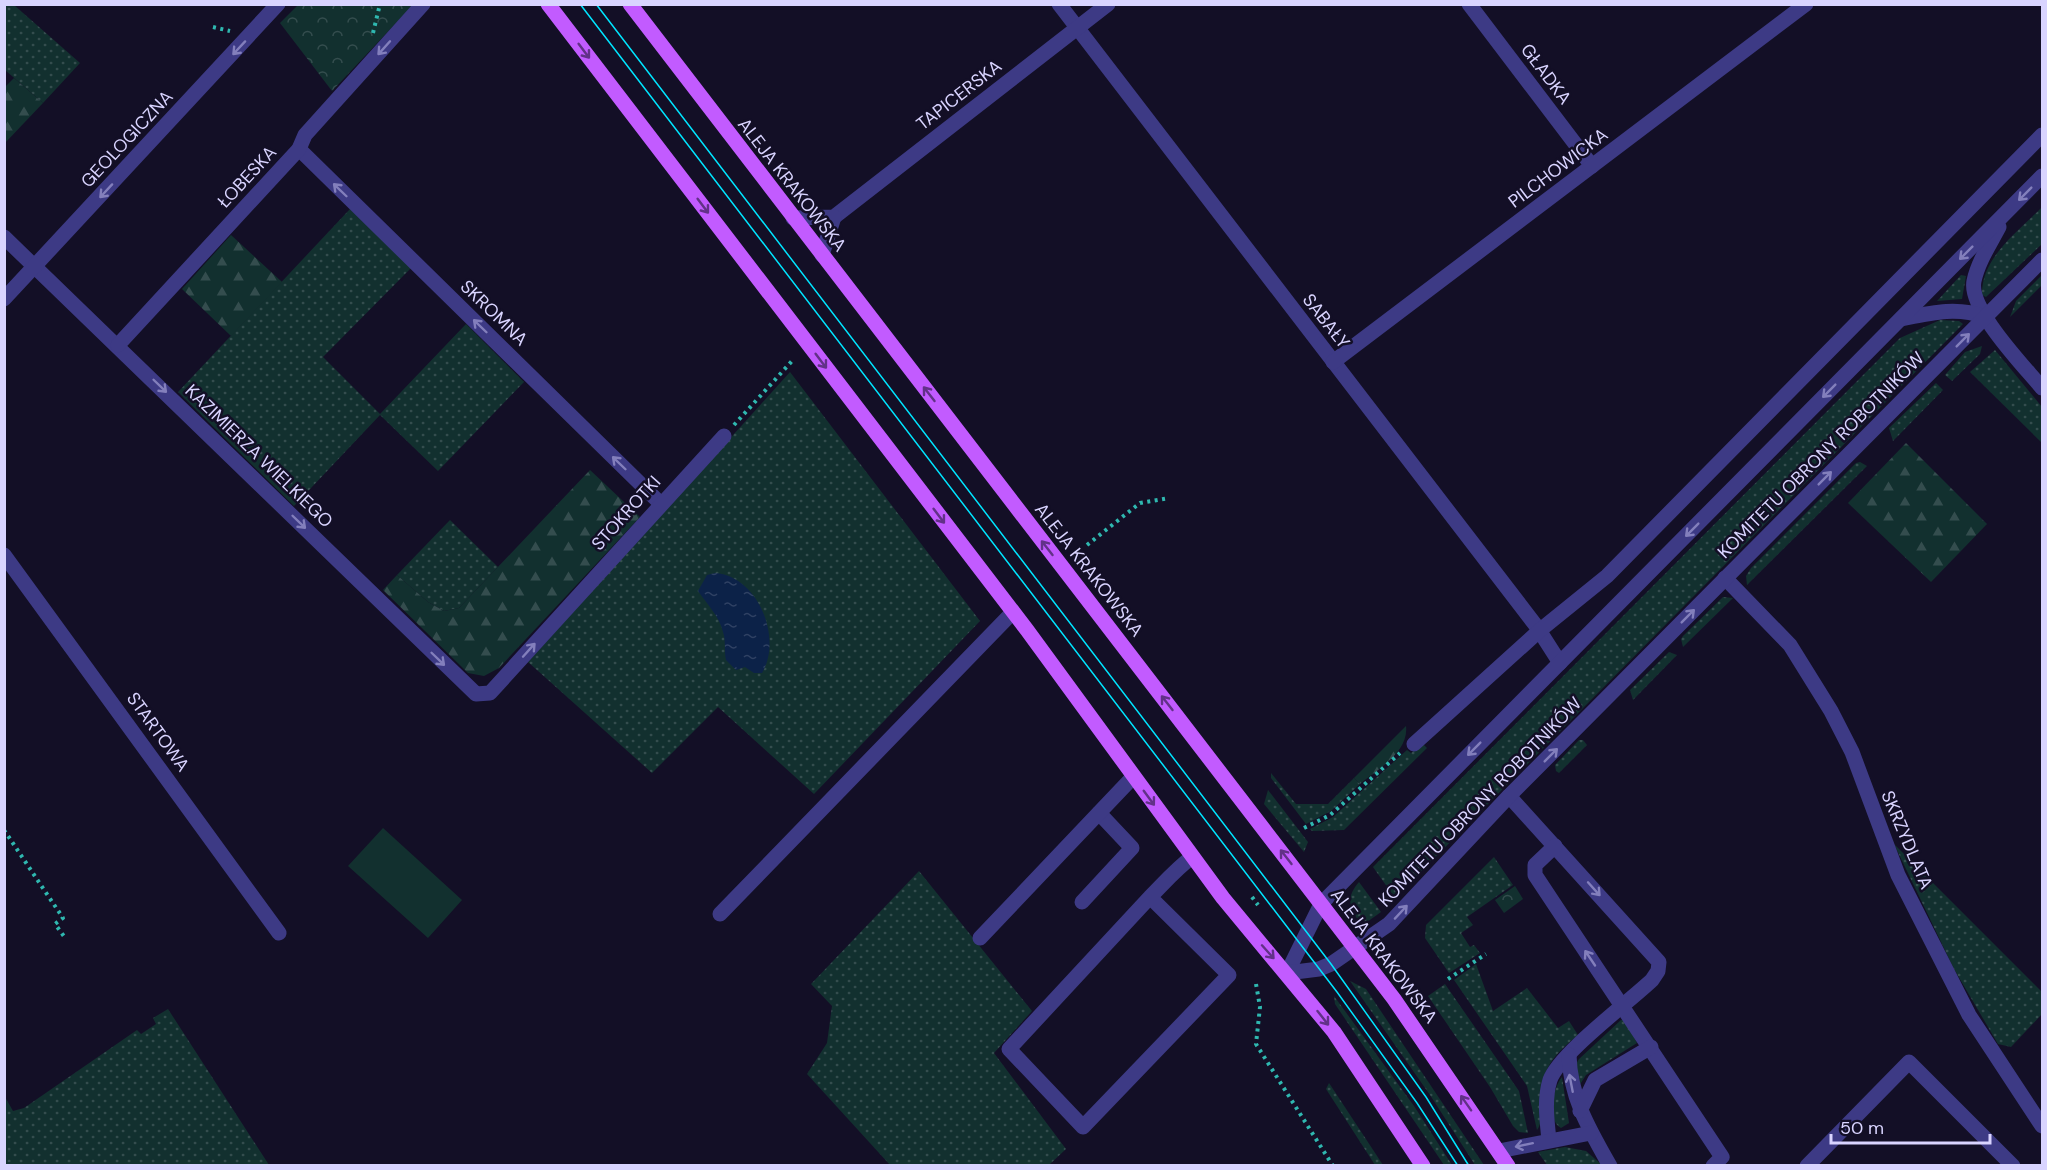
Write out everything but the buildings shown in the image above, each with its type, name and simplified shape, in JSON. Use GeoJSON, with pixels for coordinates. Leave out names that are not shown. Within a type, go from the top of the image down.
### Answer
{"type":"FeatureCollection","features":[{"type":"Feature","properties":{"kind":"main road"},"geometry":{"type":"LineString","coordinates":[[548,4],[1013,612],[1192,857],[1245,926],[1287,973],[1334,1032],[1423,1166]]}},
{"type":"Feature","properties":{"kind":"main road","name":"ALEJA KRAKOWSKA"},"geometry":{"type":"LineString","coordinates":[[630,4],[1394,999],[1508,1166]]}},
{"type":"Feature","properties":{"kind":"street","name":"GEOLOGICZNA"},"geometry":{"type":"LineString","coordinates":[[4,299],[278,4]]}},
{"type":"Feature","properties":{"kind":"street","name":"ŁOBESKA"},"geometry":{"type":"LineString","coordinates":[[118,345],[299,149],[305,135],[423,4]]}},
{"type":"Feature","properties":{"kind":"street","name":"SABAŁY"},"geometry":{"type":"LineString","coordinates":[[1059,4],[1539,631],[1560,663]]}},
{"type":"Feature","properties":{"kind":"street","name":"TAPICERSKA"},"geometry":{"type":"LineString","coordinates":[[834,217],[1108,4]]}},
{"type":"Feature","properties":{"kind":"street","name":"GŁADKA"},"geometry":{"type":"LineString","coordinates":[[1469,4],[1592,166]]}},
{"type":"Feature","properties":{"kind":"street","name":"PILCHOWICKA"},"geometry":{"type":"LineString","coordinates":[[1333,362],[1806,4]]}},
{"type":"Feature","properties":{"kind":"street"},"geometry":{"type":"LineString","coordinates":[[1414,744],[1539,631],[1607,576],[2043,135]]}},
{"type":"Feature","properties":{"kind":"street","name":"SKROMNA"},"geometry":{"type":"LineString","coordinates":[[299,149],[661,504]]}},
{"type":"Feature","properties":{"kind":"street"},"geometry":{"type":"LineString","coordinates":[[1287,973],[1321,904],[2043,176]]}},
{"type":"Feature","properties":{"kind":"street"},"geometry":{"type":"LineString","coordinates":[[2008,211],[1973,282],[1975,298],[1986,317],[2043,388]]}},
{"type":"Feature","properties":{"kind":"street"},"geometry":{"type":"LineString","coordinates":[[793,218],[834,217],[822,255]]}},
{"type":"Feature","properties":{"kind":"street","name":"KAZIMIERZA WIELKIEGO"},"geometry":{"type":"LineString","coordinates":[[4,237],[118,345],[469,690],[476,694],[490,693]]}},
{"type":"Feature","properties":{"kind":"street","name":"KOMITETU OBRONY ROBOTNIKÓW"},"geometry":{"type":"LineString","coordinates":[[1287,973],[1319,969],[1356,949],[1389,924],[1509,796],[2043,260]]}},
{"type":"Feature","properties":{"kind":"street"},"geometry":{"type":"LineString","coordinates":[[1901,319],[1963,310],[1986,317]]}},
{"type":"Feature","properties":{"kind":"street","name":"STOKROTKI"},"geometry":{"type":"LineString","coordinates":[[490,693],[724,436]]}},
{"type":"Feature","properties":{"kind":"street","name":"STARTOWA"},"geometry":{"type":"LineString","coordinates":[[4,555],[279,933]]}},
{"type":"Feature","properties":{"kind":"street","name":"SKRZYDLATA"},"geometry":{"type":"LineString","coordinates":[[1725,578],[1790,645],[1831,711],[1852,752],[1898,875],[1969,1015],[2043,1126]]}},
{"type":"Feature","properties":{"kind":"street"},"geometry":{"type":"LineString","coordinates":[[720,914],[1013,612]]}},
{"type":"Feature","properties":{"kind":"street"},"geometry":{"type":"LineString","coordinates":[[980,938],[1133,777]]}},
{"type":"Feature","properties":{"kind":"street"},"geometry":{"type":"LineString","coordinates":[[1509,796],[1658,959],[1659,968],[1655,977],[1569,1055],[1553,1073],[1548,1086],[1550,1140]]}},
{"type":"Feature","properties":{"kind":"street"},"geometry":{"type":"LineString","coordinates":[[1082,902],[1132,849],[1099,813]]}},
{"type":"Feature","properties":{"kind":"street"},"geometry":{"type":"LineString","coordinates":[[1555,846],[1535,866],[1535,875],[1722,1157],[1713,1166]]}},
{"type":"Feature","properties":{"kind":"street"},"geometry":{"type":"LineString","coordinates":[[1150,897],[1229,975],[1083,1127],[1009,1049],[1150,897],[1192,857]]}},
{"type":"Feature","properties":{"kind":"street"},"geometry":{"type":"LineString","coordinates":[[1581,1111],[1595,1080],[1651,1047]]}},
{"type":"Feature","properties":{"kind":"street"},"geometry":{"type":"LineString","coordinates":[[1569,1055],[1571,1084],[1591,1133],[1610,1166]]}},
{"type":"Feature","properties":{"kind":"street"},"geometry":{"type":"LineString","coordinates":[[1807,1166],[1909,1062],[2013,1166]]}},
{"type":"Feature","properties":{"kind":"street"},"geometry":{"type":"LineString","coordinates":[[1499,1151],[1591,1133]]}},
{"type":"Feature","properties":{"kind":"path"},"geometry":{"type":"LineString","coordinates":[[213,27],[229,31]]}},
{"type":"Feature","properties":{"kind":"path"},"geometry":{"type":"LineString","coordinates":[[724,436],[792,361]]}},
{"type":"Feature","properties":{"kind":"path"},"geometry":{"type":"LineString","coordinates":[[1087,545],[1140,503],[1169,498]]}},
{"type":"Feature","properties":{"kind":"path"},"geometry":{"type":"LineString","coordinates":[[1304,828],[1330,815],[1414,744]]}},
{"type":"Feature","properties":{"kind":"path"},"geometry":{"type":"LineString","coordinates":[[4,830],[63,918],[55,924],[66,939]]}},
{"type":"Feature","properties":{"kind":"path"},"geometry":{"type":"LineString","coordinates":[[1252,897],[1258,905]]}},
{"type":"Feature","properties":{"kind":"path"},"geometry":{"type":"LineString","coordinates":[[1448,979],[1486,954]]}},
{"type":"Feature","properties":{"kind":"path"},"geometry":{"type":"LineString","coordinates":[[1256,984],[1260,1016],[1256,1044],[1333,1166]]}},
{"type":"Feature","properties":{"kind":"green space"},"geometry":{"type":"Polygon","coordinates":[[[5,5],[14,5],[80,63],[43,103],[5,70],[5,5]]]}},
{"type":"Feature","properties":{"kind":"green space"},"geometry":{"type":"Polygon","coordinates":[[[298,5],[413,5],[332,91],[280,23],[298,5]]]}},
{"type":"Feature","properties":{"kind":"green space"},"geometry":{"type":"Polygon","coordinates":[[[14,78],[43,103],[5,143],[5,87],[14,78]]]}},
{"type":"Feature","properties":{"kind":"green space"},"geometry":{"type":"Polygon","coordinates":[[[2042,207],[2042,244],[1986,297],[1982,295],[1983,281],[1994,257],[2042,207]]]}},
{"type":"Feature","properties":{"kind":"green space"},"geometry":{"type":"Polygon","coordinates":[[[350,209],[411,268],[323,357],[380,414],[466,324],[524,382],[438,471],[380,415],[294,506],[178,392],[350,209]]]}},
{"type":"Feature","properties":{"kind":"green space"},"geometry":{"type":"Polygon","coordinates":[[[231,235],[282,282],[231,336],[182,289],[231,235]]]}},
{"type":"Feature","properties":{"kind":"green space"},"geometry":{"type":"Polygon","coordinates":[[[1961,275],[1966,276],[1962,299],[1937,301],[1961,275]]]}},
{"type":"Feature","properties":{"kind":"green space"},"geometry":{"type":"Polygon","coordinates":[[[2042,275],[2042,285],[2010,317],[2016,301],[2042,275]]]}},
{"type":"Feature","properties":{"kind":"green space"},"geometry":{"type":"Polygon","coordinates":[[[1940,320],[1959,321],[1963,324],[1395,898],[1373,867],[1900,338],[1940,320]]]}},
{"type":"Feature","properties":{"kind":"green space"},"geometry":{"type":"Polygon","coordinates":[[[1982,346],[1980,354],[1952,381],[1945,375],[1965,352],[1982,346]]]}},
{"type":"Feature","properties":{"kind":"green space"},"geometry":{"type":"Polygon","coordinates":[[[1995,350],[2042,407],[2042,443],[1970,372],[1995,350]]]}},
{"type":"Feature","properties":{"kind":"green space"},"geometry":{"type":"Polygon","coordinates":[[[790,372],[980,621],[814,794],[718,707],[652,773],[528,662],[790,372]]]}},
{"type":"Feature","properties":{"kind":"green space"},"geometry":{"type":"Polygon","coordinates":[[[1936,383],[1943,390],[1893,441],[1889,428],[1936,383]]]}},
{"type":"Feature","properties":{"kind":"green space"},"geometry":{"type":"Polygon","coordinates":[[[1906,443],[1987,524],[1931,582],[1848,503],[1906,443]]]}},
{"type":"Feature","properties":{"kind":"green space"},"geometry":{"type":"Polygon","coordinates":[[[1860,462],[1867,466],[1747,585],[1746,576],[1751,568],[1856,463],[1860,462]]]}},
{"type":"Feature","properties":{"kind":"green space"},"geometry":{"type":"Polygon","coordinates":[[[590,470],[640,517],[499,668],[484,676],[468,673],[383,590],[397,575],[428,602],[444,611],[459,608],[590,470]]]}},
{"type":"Feature","properties":{"kind":"green space"},"geometry":{"type":"Polygon","coordinates":[[[450,520],[498,567],[459,608],[444,611],[428,602],[397,575],[450,520]]]}},
{"type":"Feature","properties":{"kind":"green space"},"geometry":{"type":"Polygon","coordinates":[[[1723,597],[1733,598],[1683,647],[1681,639],[1683,636],[1723,597]]]}},
{"type":"Feature","properties":{"kind":"green space"},"geometry":{"type":"Polygon","coordinates":[[[1669,652],[1677,655],[1633,700],[1630,690],[1669,652]]]}},
{"type":"Feature","properties":{"kind":"green space"},"geometry":{"type":"Polygon","coordinates":[[[1406,726],[1406,735],[1398,752],[1360,784],[1354,778],[1406,726]]]}},
{"type":"Feature","properties":{"kind":"green space"},"geometry":{"type":"Polygon","coordinates":[[[1579,740],[1583,740],[1587,745],[1559,773],[1556,771],[1555,765],[1579,740]]]}},
{"type":"Feature","properties":{"kind":"green space"},"geometry":{"type":"Polygon","coordinates":[[[1422,743],[1427,748],[1344,830],[1312,831],[1310,829],[1333,817],[1407,750],[1411,753],[1422,743]]]}},
{"type":"Feature","properties":{"kind":"green space"},"geometry":{"type":"Polygon","coordinates":[[[1271,773],[1296,804],[1328,804],[1354,778],[1360,784],[1331,811],[1306,824],[1271,778],[1271,773]]]}},
{"type":"Feature","properties":{"kind":"green space"},"geometry":{"type":"Polygon","coordinates":[[[1268,790],[1308,842],[1304,852],[1264,804],[1268,790]]]}},
{"type":"Feature","properties":{"kind":"green space"},"geometry":{"type":"Polygon","coordinates":[[[383,828],[462,900],[428,938],[348,866],[383,828]]]}},
{"type":"Feature","properties":{"kind":"green space"},"geometry":{"type":"Polygon","coordinates":[[[1894,844],[2042,992],[2042,1014],[2011,1047],[1998,1044],[1954,969],[1894,844]]]}},
{"type":"Feature","properties":{"kind":"green space"},"geometry":{"type":"Polygon","coordinates":[[[1494,857],[1513,885],[1467,917],[1473,925],[1461,933],[1470,947],[1474,945],[1480,953],[1449,973],[1425,938],[1426,925],[1494,857]]]}},
{"type":"Feature","properties":{"kind":"green space"},"geometry":{"type":"Polygon","coordinates":[[[919,871],[1032,1011],[994,1053],[1066,1149],[1049,1165],[890,1165],[807,1074],[827,1043],[832,1006],[811,984],[919,871]]]}},
{"type":"Feature","properties":{"kind":"green space"},"geometry":{"type":"Polygon","coordinates":[[[1359,882],[1381,912],[1367,922],[1358,920],[1350,901],[1352,892],[1359,882]]]}},
{"type":"Feature","properties":{"kind":"green space"},"geometry":{"type":"Polygon","coordinates":[[[1515,886],[1523,899],[1504,913],[1495,900],[1515,886]]]}},
{"type":"Feature","properties":{"kind":"green space"},"geometry":{"type":"Polygon","coordinates":[[[1476,964],[1493,1011],[1527,988],[1558,1028],[1569,1021],[1578,1035],[1560,1052],[1546,1072],[1542,1088],[1541,1120],[1537,1130],[1527,1086],[1454,980],[1476,964]]]}},
{"type":"Feature","properties":{"kind":"green space"},"geometry":{"type":"Polygon","coordinates":[[[1350,981],[1366,989],[1484,1165],[1475,1165],[1430,1095],[1350,981]]]}},
{"type":"Feature","properties":{"kind":"green space"},"geometry":{"type":"Polygon","coordinates":[[[1445,984],[1519,1091],[1528,1133],[1519,1132],[1513,1126],[1490,1087],[1428,996],[1445,984]]]}},
{"type":"Feature","properties":{"kind":"green space"},"geometry":{"type":"Polygon","coordinates":[[[1334,996],[1414,1106],[1452,1165],[1444,1165],[1335,1004],[1334,996]]]}},
{"type":"Feature","properties":{"kind":"green space"},"geometry":{"type":"Polygon","coordinates":[[[168,1009],[269,1165],[5,1165],[5,1097],[13,1111],[24,1108],[137,1030],[141,1034],[156,1024],[153,1018],[168,1009]]]}},
{"type":"Feature","properties":{"kind":"green space"},"geometry":{"type":"Polygon","coordinates":[[[1621,1020],[1625,1020],[1637,1043],[1586,1075],[1579,1086],[1576,1064],[1579,1059],[1621,1020]]]}},
{"type":"Feature","properties":{"kind":"green space"},"geometry":{"type":"Polygon","coordinates":[[[1562,1077],[1569,1123],[1561,1128],[1556,1124],[1552,1104],[1556,1088],[1562,1077]]]}},
{"type":"Feature","properties":{"kind":"green space"},"geometry":{"type":"Polygon","coordinates":[[[1329,1083],[1383,1165],[1375,1165],[1326,1089],[1329,1083]]]}},
{"type":"Feature","properties":{"kind":"green space"},"geometry":{"type":"Polygon","coordinates":[[[1565,1147],[1586,1151],[1602,1165],[1547,1165],[1538,1152],[1565,1147]]]}},
{"type":"Feature","properties":{"kind":"water"},"geometry":{"type":"Polygon","coordinates":[[[715,573],[730,577],[743,585],[754,597],[762,611],[768,627],[770,643],[768,659],[762,673],[754,673],[745,667],[736,670],[726,660],[721,626],[698,591],[707,575],[715,573]]]}},
{"type":"Feature","properties":{"kind":"tram line"},"geometry":{"type":"LineString","coordinates":[[580,4],[1337,992],[1417,1103],[1458,1166]]}},
{"type":"Feature","properties":{"kind":"tram line"},"geometry":{"type":"LineString","coordinates":[[596,4],[1331,964],[1426,1097],[1469,1166]]}}]}
